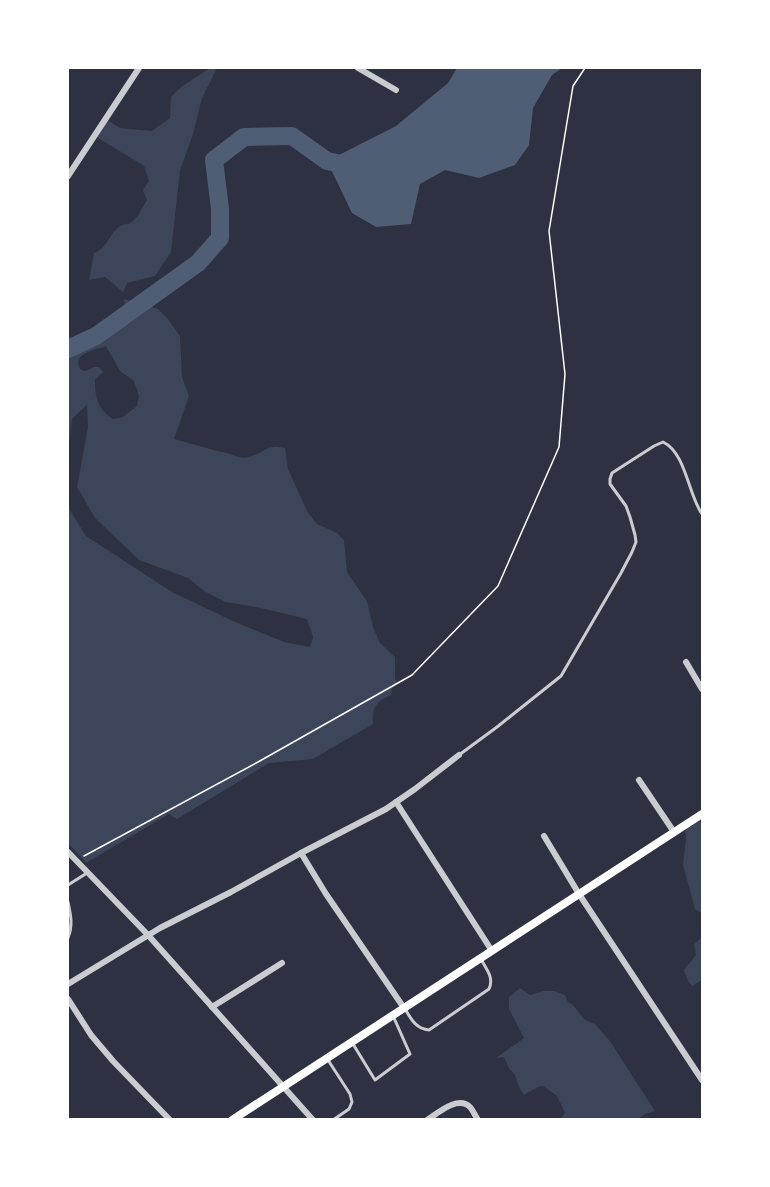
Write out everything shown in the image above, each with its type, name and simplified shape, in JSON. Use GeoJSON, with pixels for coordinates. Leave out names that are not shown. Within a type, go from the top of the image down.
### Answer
{"type":"FeatureCollection","features":[{"type":"Feature","properties":{"kind":"main road"},"geometry":{"type":"LineString","coordinates":[[232,1119],[702,814]]}},
{"type":"Feature","properties":{"kind":"street"},"geometry":{"type":"LineString","coordinates":[[68,176],[139,68]]}},
{"type":"Feature","properties":{"kind":"street"},"geometry":{"type":"LineString","coordinates":[[358,68],[396,90]]}},
{"type":"Feature","properties":{"kind":"street"},"geometry":{"type":"LineString","coordinates":[[686,662],[702,689]]}},
{"type":"Feature","properties":{"kind":"street"},"geometry":{"type":"LineString","coordinates":[[68,984],[148,935],[396,802],[459,755]]}},
{"type":"Feature","properties":{"kind":"street"},"geometry":{"type":"LineString","coordinates":[[639,780],[674,832]]}},
{"type":"Feature","properties":{"kind":"street"},"geometry":{"type":"LineString","coordinates":[[396,802],[492,951]]}},
{"type":"Feature","properties":{"kind":"street"},"geometry":{"type":"LineString","coordinates":[[544,836],[579,894],[702,1080]]}},
{"type":"Feature","properties":{"kind":"street"},"geometry":{"type":"LineString","coordinates":[[68,852],[148,935],[313,1119]]}},
{"type":"Feature","properties":{"kind":"street"},"geometry":{"type":"LineString","coordinates":[[301,853],[326,894],[404,1008]]}},
{"type":"Feature","properties":{"kind":"street"},"geometry":{"type":"LineString","coordinates":[[212,1007],[282,963]]}},
{"type":"Feature","properties":{"kind":"street"},"geometry":{"type":"LineString","coordinates":[[68,999],[91,1035],[113,1061],[170,1119]]}},
{"type":"Feature","properties":{"kind":"street"},"geometry":{"type":"LineString","coordinates":[[427,1119],[458,1102],[471,1108],[478,1119]]}},
{"type":"Feature","properties":{"kind":"lane"},"geometry":{"type":"LineString","coordinates":[[459,755],[561,676],[633,552],[636,542],[635,535],[626,506],[610,484],[612,472],[663,442],[670,446],[678,457],[702,514]]}},
{"type":"Feature","properties":{"kind":"lane"},"geometry":{"type":"LineString","coordinates":[[68,885],[87,873]]}},
{"type":"Feature","properties":{"kind":"lane"},"geometry":{"type":"LineString","coordinates":[[68,902],[71,915],[68,938]]}},
{"type":"Feature","properties":{"kind":"lane"},"geometry":{"type":"LineString","coordinates":[[404,1008],[416,1025],[429,1030],[489,989],[491,977],[481,959]]}},
{"type":"Feature","properties":{"kind":"lane"},"geometry":{"type":"LineString","coordinates":[[352,1043],[375,1080],[410,1054],[393,1015]]}},
{"type":"Feature","properties":{"kind":"lane"},"geometry":{"type":"LineString","coordinates":[[327,1058],[350,1094],[352,1102],[349,1108],[333,1119]]}},
{"type":"Feature","properties":{"kind":"path"},"geometry":{"type":"LineString","coordinates":[[76,860],[258,762],[412,675],[498,586],[559,447],[565,374],[549,231],[573,86],[585,68]]}},
{"type":"Feature","properties":{"kind":"shaded area"},"geometry":{"type":"Polygon","coordinates":[[[210,68],[217,68],[202,98],[180,171],[171,252],[155,276],[127,283],[123,292],[105,277],[89,280],[94,253],[104,246],[118,227],[129,224],[137,217],[147,200],[143,190],[149,181],[144,166],[95,136],[107,120],[120,128],[152,131],[170,118],[171,97],[181,87],[210,68]]]}},
{"type":"Feature","properties":{"kind":"shaded area"},"geometry":{"type":"Polygon","coordinates":[[[457,68],[562,68],[552,75],[533,108],[529,145],[515,165],[479,178],[445,170],[420,184],[411,224],[376,227],[352,213],[327,161],[396,126],[448,83],[457,68]]]}},
{"type":"Feature","properties":{"kind":"shaded area"},"geometry":{"type":"Polygon","coordinates":[[[124,299],[158,309],[180,336],[182,377],[189,396],[174,439],[242,457],[255,455],[269,448],[285,448],[288,469],[307,511],[317,524],[337,533],[344,540],[347,572],[367,601],[373,627],[380,643],[395,657],[397,683],[391,695],[376,706],[373,713],[373,724],[313,759],[269,763],[177,819],[169,814],[86,863],[68,843],[68,507],[86,536],[172,592],[284,642],[310,647],[313,637],[307,619],[225,602],[204,591],[188,578],[139,560],[95,518],[77,487],[88,427],[87,405],[72,419],[68,449],[68,360],[74,354],[109,336],[126,310],[124,299]],[[106,346],[86,353],[79,359],[80,369],[85,371],[99,367],[103,372],[95,380],[97,398],[104,411],[113,419],[123,417],[137,406],[139,396],[134,381],[120,371],[106,346]]]}},
{"type":"Feature","properties":{"kind":"shaded area"},"geometry":{"type":"Polygon","coordinates":[[[702,814],[702,913],[695,909],[683,865],[685,826],[702,814]]]}},
{"type":"Feature","properties":{"kind":"shaded area"},"geometry":{"type":"Polygon","coordinates":[[[702,937],[702,980],[692,986],[684,970],[696,955],[694,944],[702,937]]]}},
{"type":"Feature","properties":{"kind":"shaded area"},"geometry":{"type":"Polygon","coordinates":[[[520,988],[530,995],[543,991],[554,991],[565,995],[568,1002],[585,1020],[595,1024],[610,1041],[655,1111],[638,1119],[560,1119],[565,1113],[557,1096],[543,1086],[524,1095],[504,1057],[496,1058],[524,1038],[509,1009],[509,997],[520,988]]]}},
{"type":"Feature","properties":{"kind":"waterway"},"geometry":{"type":"LineString","coordinates":[[68,349],[96,336],[198,263],[220,238],[220,209],[214,160],[244,137],[292,136],[327,161],[350,166]]}}]}
